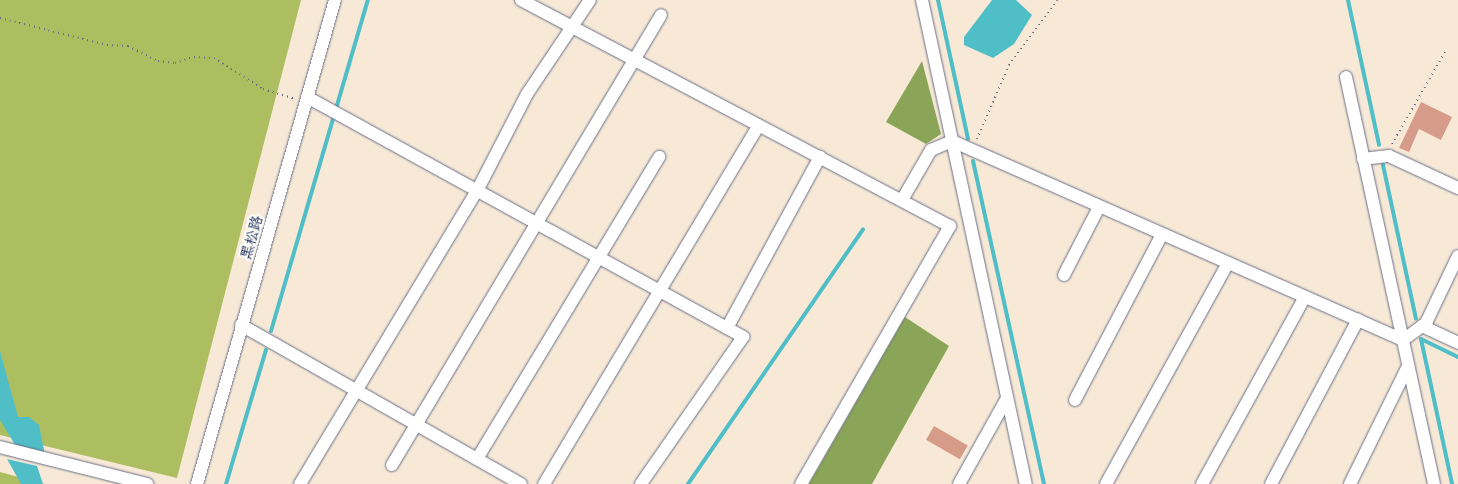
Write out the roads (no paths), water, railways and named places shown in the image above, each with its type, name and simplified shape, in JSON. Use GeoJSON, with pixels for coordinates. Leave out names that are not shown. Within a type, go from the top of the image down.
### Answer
{"type":"FeatureCollection","features":[{"type":"Feature","properties":{"kind":"street","name":"黑松路"},"geometry":{"type":"LineString","coordinates":[[197,484],[335,0]]}},
{"type":"Feature","properties":{"kind":"street"},"geometry":{"type":"LineString","coordinates":[[521,0],[950,226],[801,484]]}},
{"type":"Feature","properties":{"kind":"street"},"geometry":{"type":"LineString","coordinates":[[300,484],[477,191],[527,94],[590,0]]}},
{"type":"Feature","properties":{"kind":"street"},"geometry":{"type":"LineString","coordinates":[[922,0],[1026,484]]}},
{"type":"Feature","properties":{"kind":"street"},"geometry":{"type":"LineString","coordinates":[[392,465],[661,15]]}},
{"type":"Feature","properties":{"kind":"street"},"geometry":{"type":"LineString","coordinates":[[1346,77],[1434,484]]}},
{"type":"Feature","properties":{"kind":"street"},"geometry":{"type":"LineString","coordinates":[[307,97],[743,337],[641,484]]}},
{"type":"Feature","properties":{"kind":"street"},"geometry":{"type":"LineString","coordinates":[[544,484],[759,126]]}},
{"type":"Feature","properties":{"kind":"street"},"geometry":{"type":"LineString","coordinates":[[902,200],[930,150],[952,141],[1403,340]]}},
{"type":"Feature","properties":{"kind":"street"},"geometry":{"type":"LineString","coordinates":[[1363,159],[1386,155],[1458,188]]}},
{"type":"Feature","properties":{"kind":"street"},"geometry":{"type":"LineString","coordinates":[[477,459],[659,157]]}},
{"type":"Feature","properties":{"kind":"street"},"geometry":{"type":"LineString","coordinates":[[727,328],[820,157]]}},
{"type":"Feature","properties":{"kind":"street"},"geometry":{"type":"LineString","coordinates":[[1064,275],[1099,207]]}},
{"type":"Feature","properties":{"kind":"street"},"geometry":{"type":"LineString","coordinates":[[1075,400],[1162,234]]}},
{"type":"Feature","properties":{"kind":"street"},"geometry":{"type":"LineString","coordinates":[[1403,340],[1422,326],[1457,261]]}},
{"type":"Feature","properties":{"kind":"street"},"geometry":{"type":"LineString","coordinates":[[1106,484],[1228,263]]}},
{"type":"Feature","properties":{"kind":"street"},"geometry":{"type":"LineString","coordinates":[[1202,484],[1305,297]]}},
{"type":"Feature","properties":{"kind":"street"},"geometry":{"type":"LineString","coordinates":[[1271,484],[1358,320]]}},
{"type":"Feature","properties":{"kind":"street"},"geometry":{"type":"LineString","coordinates":[[241,326],[521,484]]}},
{"type":"Feature","properties":{"kind":"street"},"geometry":{"type":"LineString","coordinates":[[1422,326],[1458,343]]}},
{"type":"Feature","properties":{"kind":"street"},"geometry":{"type":"LineString","coordinates":[[1350,484],[1408,366]]}},
{"type":"Feature","properties":{"kind":"street"},"geometry":{"type":"LineString","coordinates":[[959,484],[1007,398]]}},
{"type":"Feature","properties":{"kind":"street"},"geometry":{"type":"LineString","coordinates":[[0,447],[147,484]]}},
{"type":"Feature","properties":{"kind":"water"},"geometry":{"type":"Polygon","coordinates":[[[992,0],[1016,0],[1032,15],[1014,44],[993,58],[964,45],[964,37],[992,0]]]}},
{"type":"Feature","properties":{"kind":"water"},"geometry":{"type":"Polygon","coordinates":[[[0,351],[18,417],[29,417],[39,425],[45,455],[17,448],[0,420],[0,351]]]}},
{"type":"Feature","properties":{"kind":"water"},"geometry":{"type":"Polygon","coordinates":[[[7,459],[37,466],[43,484],[21,484],[7,459]]]}},
{"type":"Feature","properties":{"kind":"waterway"},"geometry":{"type":"LineString","coordinates":[[271,331],[368,0]]}},
{"type":"Feature","properties":{"kind":"waterway"},"geometry":{"type":"LineString","coordinates":[[938,0],[968,139]]}},
{"type":"Feature","properties":{"kind":"waterway"},"geometry":{"type":"LineString","coordinates":[[1348,0],[1379,145]]}},
{"type":"Feature","properties":{"kind":"waterway"},"geometry":{"type":"LineString","coordinates":[[973,161],[1044,484]]}},
{"type":"Feature","properties":{"kind":"waterway"},"geometry":{"type":"LineString","coordinates":[[1383,165],[1416,319]]}},
{"type":"Feature","properties":{"kind":"waterway"},"geometry":{"type":"LineString","coordinates":[[688,484],[863,229]]}},
{"type":"Feature","properties":{"kind":"waterway"},"geometry":{"type":"LineString","coordinates":[[1421,339],[1452,484]]}},
{"type":"Feature","properties":{"kind":"waterway"},"geometry":{"type":"LineString","coordinates":[[1421,339],[1458,357]]}},
{"type":"Feature","properties":{"kind":"waterway"},"geometry":{"type":"LineString","coordinates":[[226,484],[266,350]]}}]}
